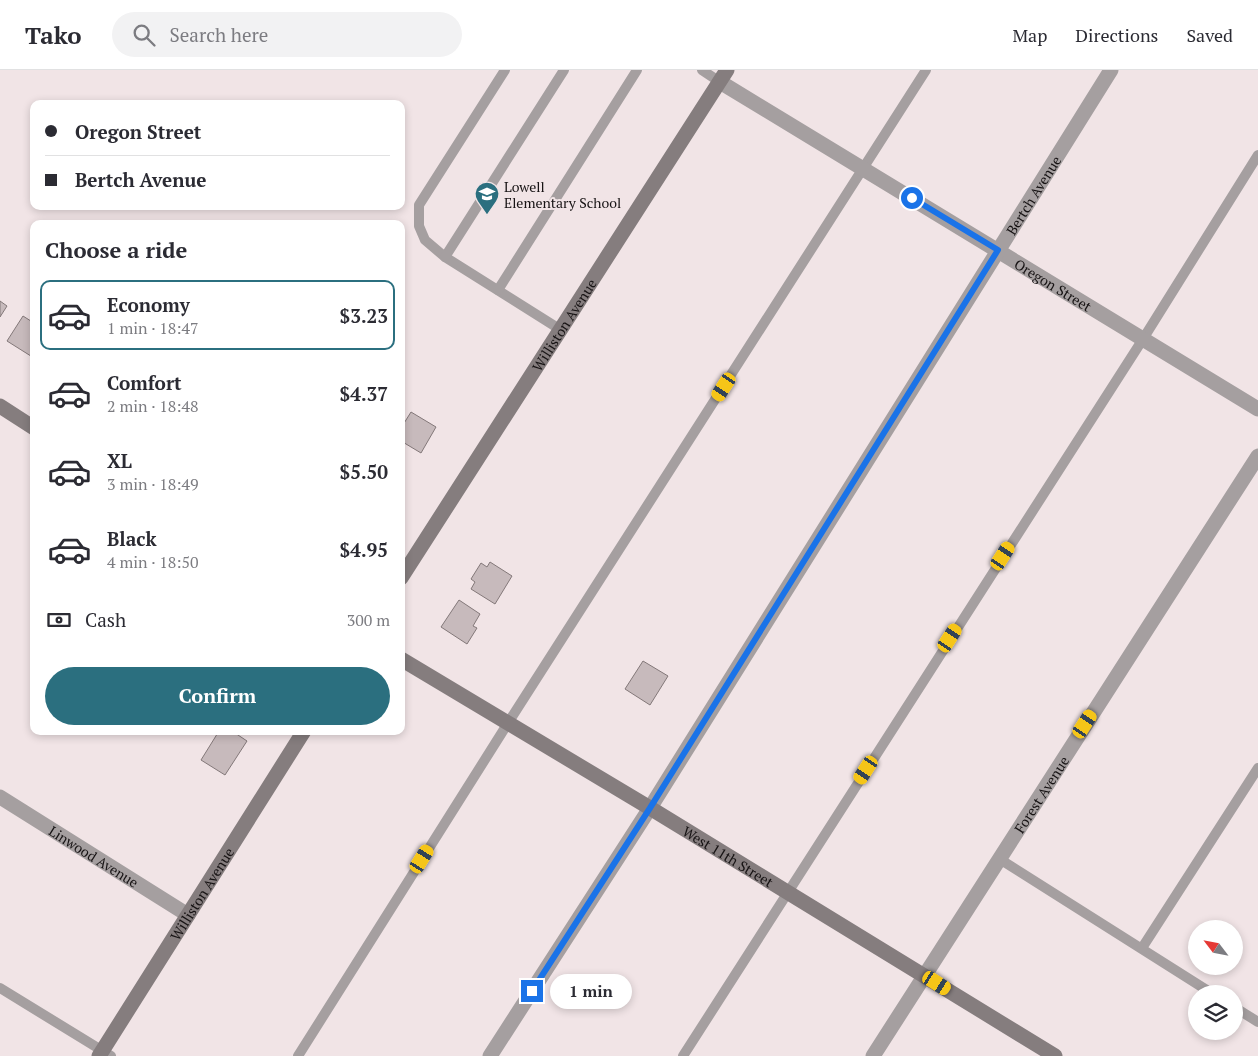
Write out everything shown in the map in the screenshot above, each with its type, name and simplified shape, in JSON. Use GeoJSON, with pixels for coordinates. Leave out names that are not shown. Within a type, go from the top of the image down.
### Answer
{"type":"FeatureCollection","features":[{"type":"Feature","properties":{"kind":"main road","name":"Williston Avenue"},"geometry":{"type":"LineString","coordinates":[[405,572],[724,76]]}},
{"type":"Feature","properties":{"kind":"main road"},"geometry":{"type":"LineString","coordinates":[[0,406],[30,425]]}},
{"type":"Feature","properties":{"kind":"main road","name":"West 11th Street"},"geometry":{"type":"LineString","coordinates":[[405,661],[787,891],[1056,1056]]}},
{"type":"Feature","properties":{"kind":"main road","name":"Williston Avenue"},"geometry":{"type":"LineString","coordinates":[[104,1054],[301,735]]}},
{"type":"Feature","properties":{"kind":"street","name":"Bertch Avenue"},"geometry":{"type":"LineString","coordinates":[[490,1056],[650,808],[1112,70]]}},
{"type":"Feature","properties":{"kind":"street","name":"Oregon Street"},"geometry":{"type":"LineString","coordinates":[[724,76],[863,168],[1258,409]]}},
{"type":"Feature","properties":{"kind":"street","name":"Forest Avenue"},"geometry":{"type":"LineString","coordinates":[[872,1056],[1258,456]]}},
{"type":"Feature","properties":{"kind":"street","name":"Linwood Avenue"},"geometry":{"type":"LineString","coordinates":[[0,798],[188,916]]}},
{"type":"Feature","properties":{"kind":"lane"},"geometry":{"type":"LineString","coordinates":[[505,70],[419,206],[419,226],[425,240],[444,257],[561,330]]}},
{"type":"Feature","properties":{"kind":"lane"},"geometry":{"type":"LineString","coordinates":[[444,257],[564,70]]}},
{"type":"Feature","properties":{"kind":"lane"},"geometry":{"type":"LineString","coordinates":[[498,290],[637,70]]}},
{"type":"Feature","properties":{"kind":"lane"},"geometry":{"type":"LineString","coordinates":[[702,70],[724,76]]}},
{"type":"Feature","properties":{"kind":"lane"},"geometry":{"type":"LineString","coordinates":[[298,1056],[508,723],[926,70]]}},
{"type":"Feature","properties":{"kind":"lane"},"geometry":{"type":"LineString","coordinates":[[683,1056],[787,891],[1143,339],[1258,155]]}},
{"type":"Feature","properties":{"kind":"lane"},"geometry":{"type":"LineString","coordinates":[[1142,948],[1258,768]]}},
{"type":"Feature","properties":{"kind":"lane"},"geometry":{"type":"LineString","coordinates":[[998,858],[1199,985]]}},
{"type":"Feature","properties":{"kind":"lane"},"geometry":{"type":"LineString","coordinates":[[0,988],[104,1054]]}},
{"type":"Feature","properties":{"kind":"lane"},"geometry":{"type":"LineString","coordinates":[[1243,1013],[1258,1022]]}},
{"type":"Feature","properties":{"kind":"building"},"geometry":{"type":"Polygon","coordinates":[[[0,301],[7,306],[0,317],[0,301]]]}},
{"type":"Feature","properties":{"kind":"building"},"geometry":{"type":"Polygon","coordinates":[[[23,316],[30,320],[30,355],[7,341],[23,316]]]}},
{"type":"Feature","properties":{"kind":"building"},"geometry":{"type":"Polygon","coordinates":[[[411,412],[436,427],[421,453],[405,443],[405,422],[411,412]]]}},
{"type":"Feature","properties":{"kind":"building"},"geometry":{"type":"Polygon","coordinates":[[[490,562],[512,576],[495,604],[471,589],[475,582],[471,579],[481,563],[487,567],[490,562]]]}},
{"type":"Feature","properties":{"kind":"building"},"geometry":{"type":"Polygon","coordinates":[[[459,600],[480,614],[473,626],[477,628],[467,644],[441,627],[459,600]]]}},
{"type":"Feature","properties":{"kind":"building"},"geometry":{"type":"Polygon","coordinates":[[[643,661],[668,676],[650,705],[625,689],[643,661]]]}},
{"type":"Feature","properties":{"kind":"building"},"geometry":{"type":"Polygon","coordinates":[[[217,735],[238,735],[247,741],[225,775],[201,760],[217,735]]]}},
{"type":"Feature","properties":{"kind":"place","name":"Lowell Elementary School"},"geometry":{"type":"Point","coordinates":[487,215]}},
{"type":"Feature","properties":{"kind":"route"},"geometry":{"type":"LineString","coordinates":[[532,991],[650,808],[998,250],[912,198]]}}]}
